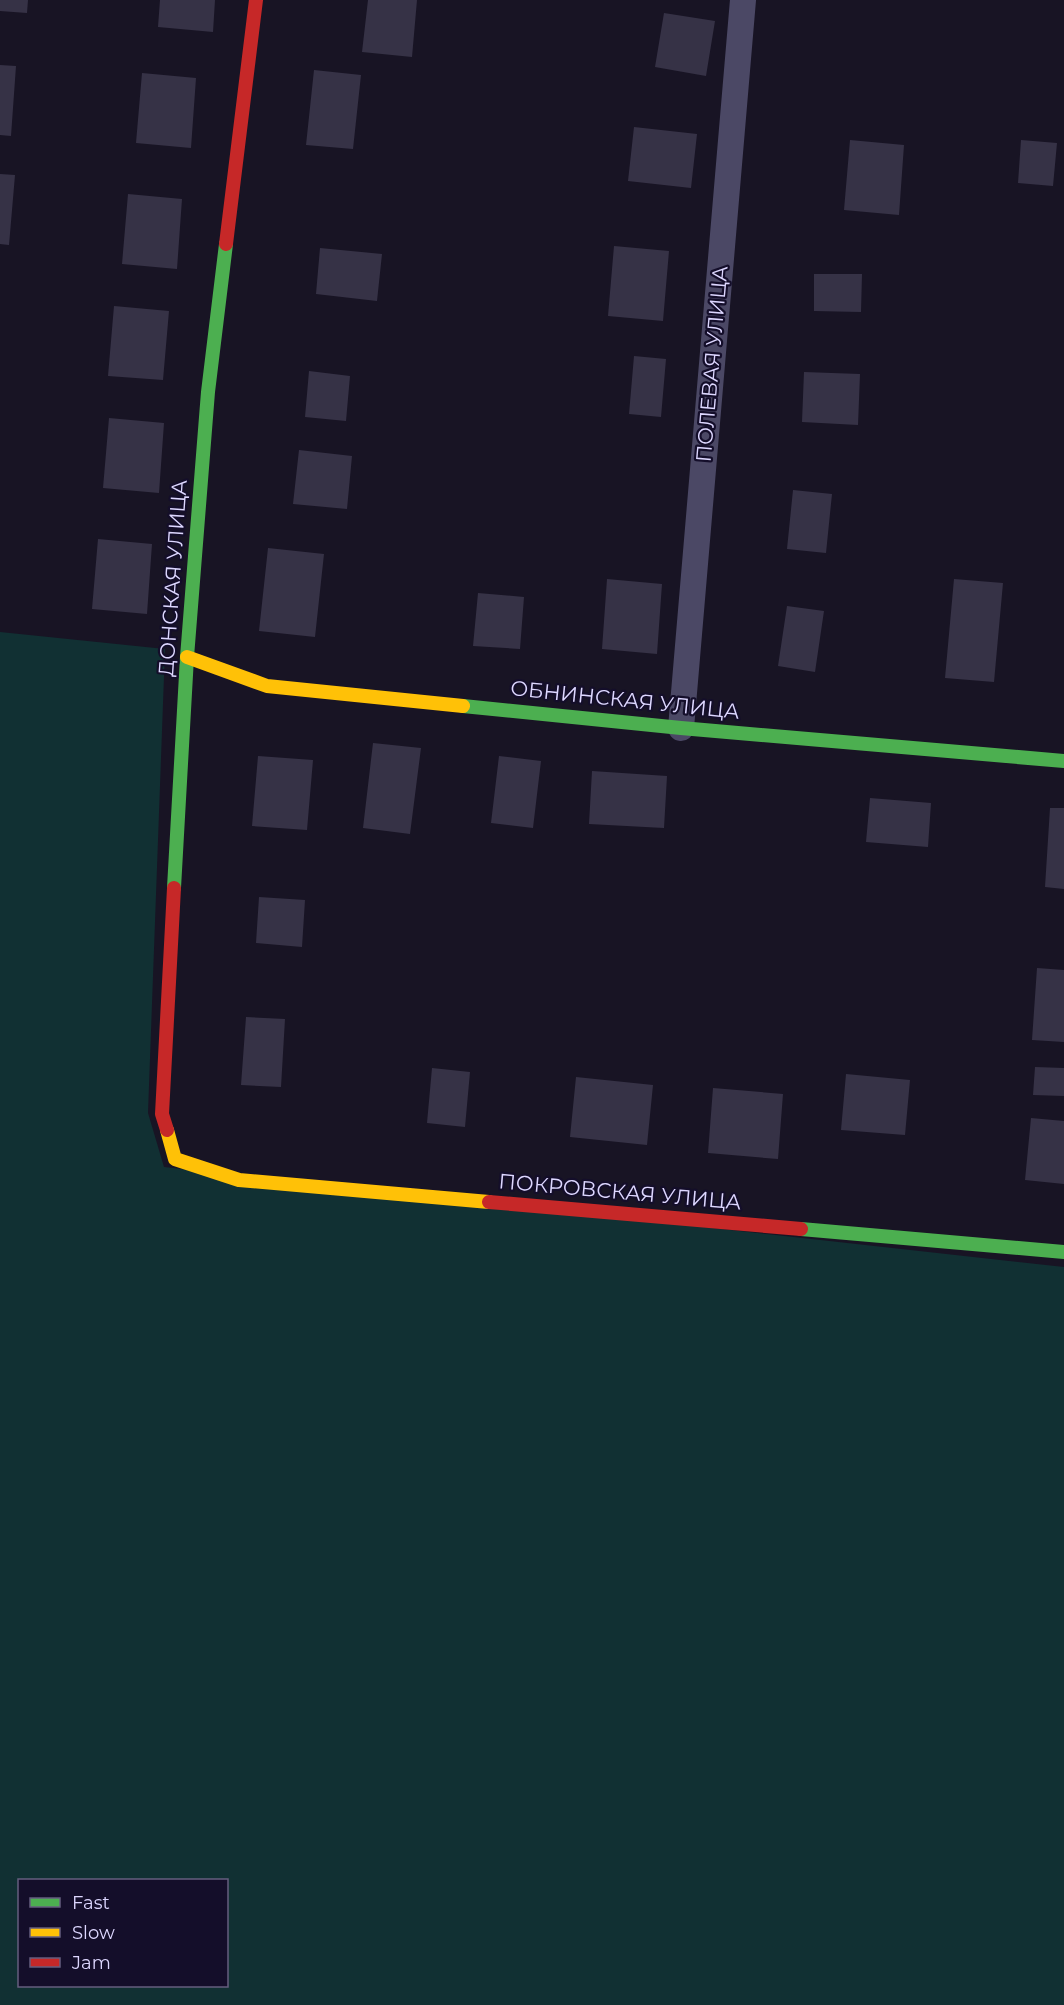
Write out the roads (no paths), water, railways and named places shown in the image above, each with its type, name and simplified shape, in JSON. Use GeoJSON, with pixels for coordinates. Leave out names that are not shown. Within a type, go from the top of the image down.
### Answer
{"type":"FeatureCollection","features":[{"type":"Feature","properties":{"kind":"street","name":"ДОНСКАЯ УЛИЦА"},"geometry":{"type":"LineString","coordinates":[[175,1159],[162,1114],[187,657],[208,392],[256,0]]}},
{"type":"Feature","properties":{"kind":"street","name":"ПОЛЕВАЯ УЛИЦА"},"geometry":{"type":"LineString","coordinates":[[681,728],[742,0]]}},
{"type":"Feature","properties":{"kind":"street","name":"ОБНИНСКАЯ УЛИЦА"},"geometry":{"type":"LineString","coordinates":[[187,657],[267,686],[681,728],[1064,760]]}},
{"type":"Feature","properties":{"kind":"street","name":"ПОКРОВСКАЯ УЛИЦА"},"geometry":{"type":"LineString","coordinates":[[175,1159],[239,1180],[1064,1252]]}}]}
